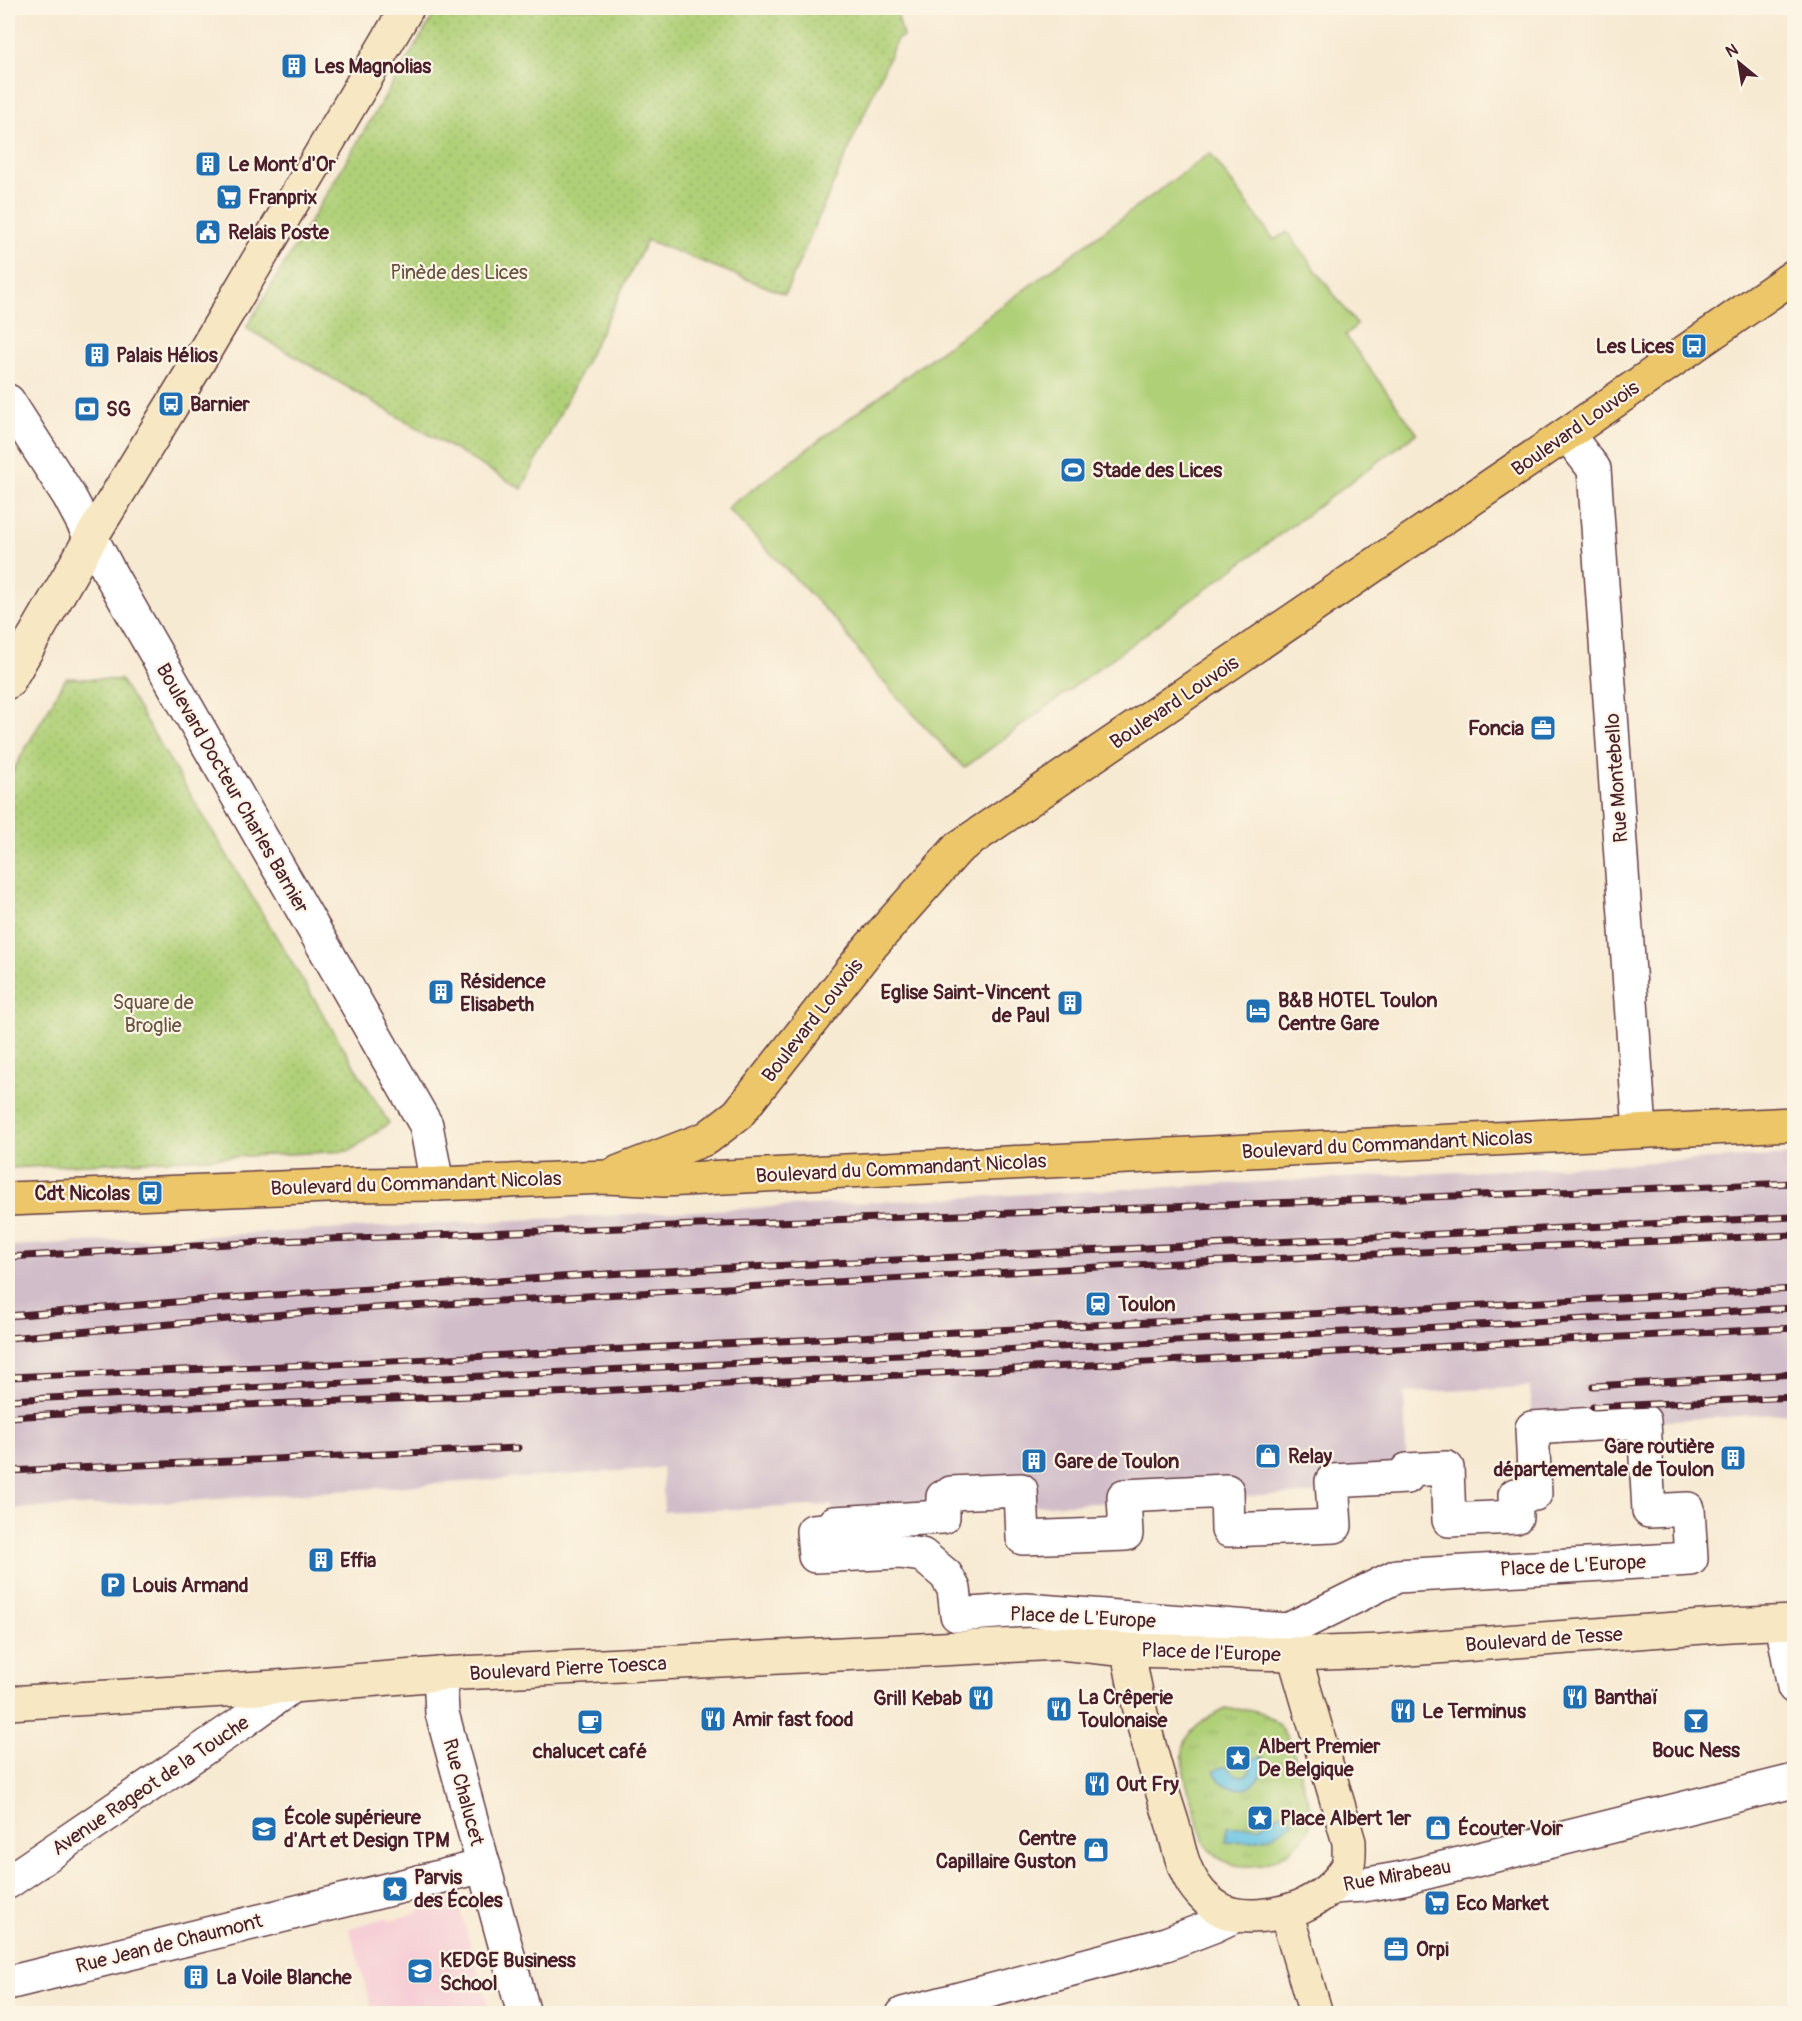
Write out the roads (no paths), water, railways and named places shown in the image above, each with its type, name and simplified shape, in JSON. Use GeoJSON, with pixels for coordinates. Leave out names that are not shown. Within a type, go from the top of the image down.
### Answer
{"type":"FeatureCollection","features":[{"type":"Feature","properties":{"kind":"main road","name":"Boulevard Louvois"},"geometry":{"type":"LineString","coordinates":[[606,1177],[707,1138],[738,1114],[870,947],[958,848],[1567,434],[1794,276]]}},
{"type":"Feature","properties":{"kind":"main road","name":"Boulevard du Commandant Nicolas"},"geometry":{"type":"LineString","coordinates":[[8,1199],[606,1177],[664,1180],[1794,1124]]}},
{"type":"Feature","properties":{"kind":"street"},"geometry":{"type":"LineString","coordinates":[[8,682],[92,536],[194,369],[407,8]]}},
{"type":"Feature","properties":{"kind":"street","name":"Boulevard Docteur Charles Barnier"},"geometry":{"type":"LineString","coordinates":[[8,401],[69,496],[112,577],[426,1125],[437,1184]]}},
{"type":"Feature","properties":{"kind":"street","name":"Rue Montebello"},"geometry":{"type":"LineString","coordinates":[[1567,434],[1594,469],[1640,1131]]}},
{"type":"Feature","properties":{"kind":"street","name":"Place de L'Europe"},"geometry":{"type":"LineString","coordinates":[[1644,1421],[1644,1423],[1649,1511],[1688,1509],[1691,1559],[1397,1576],[1288,1630],[1026,1610],[957,1615],[954,1589],[946,1575],[922,1555],[900,1552],[815,1556],[813,1531],[834,1529],[834,1523],[943,1517],[943,1497],[951,1496],[951,1493],[1021,1490],[1023,1538],[1126,1534],[1124,1496],[1227,1491],[1228,1530],[1335,1526],[1332,1481],[1407,1477],[1407,1470],[1447,1468],[1449,1520],[1516,1517],[1515,1495],[1535,1494],[1532,1428],[1644,1421]]}},
{"type":"Feature","properties":{"kind":"street"},"geometry":{"type":"LineString","coordinates":[[1788,1622],[1794,1687]]}},
{"type":"Feature","properties":{"kind":"street","name":"Boulevard de Tesse"},"geometry":{"type":"LineString","coordinates":[[1294,1654],[1405,1649],[1788,1622]]}},
{"type":"Feature","properties":{"kind":"street","name":"Boulevard Pierre Toesca"},"geometry":{"type":"LineString","coordinates":[[8,1703],[292,1686],[440,1674],[1060,1643],[1128,1650]]}},
{"type":"Feature","properties":{"kind":"street"},"geometry":{"type":"LineString","coordinates":[[1128,1650],[1155,1769],[1188,1874],[1204,1896],[1219,1910],[1236,1915]]}},
{"type":"Feature","properties":{"kind":"street","name":"Place de l'Europe"},"geometry":{"type":"LineString","coordinates":[[1128,1650],[1294,1654]]}},
{"type":"Feature","properties":{"kind":"street"},"geometry":{"type":"LineString","coordinates":[[1294,1654],[1349,1842],[1348,1867],[1332,1887]]}},
{"type":"Feature","properties":{"kind":"street","name":"Rue Chalucet"},"geometry":{"type":"LineString","coordinates":[[440,1674],[442,1713],[524,2013]]}},
{"type":"Feature","properties":{"kind":"street","name":"Avenue Rageot de la Touche"},"geometry":{"type":"LineString","coordinates":[[8,1882],[292,1686]]}},
{"type":"Feature","properties":{"kind":"street","name":"Rue Mirabeau"},"geometry":{"type":"LineString","coordinates":[[903,2013],[1166,1944],[1236,1915],[1260,1916],[1286,1912],[1313,1901],[1332,1887],[1363,1885],[1403,1878],[1794,1780]]}},
{"type":"Feature","properties":{"kind":"street","name":"Rue Jean de Chaumont"},"geometry":{"type":"LineString","coordinates":[[8,1983],[484,1866]]}},
{"type":"Feature","properties":{"kind":"street"},"geometry":{"type":"LineString","coordinates":[[1286,1912],[1316,2013]]}},
{"type":"Feature","properties":{"kind":"water"},"geometry":{"type":"Polygon","coordinates":[[[1263,1756],[1260,1777],[1245,1788],[1236,1789],[1227,1786],[1214,1770],[1227,1766],[1241,1776],[1250,1771],[1252,1759],[1263,1756]]]}},
{"type":"Feature","properties":{"kind":"water"},"geometry":{"type":"Polygon","coordinates":[[[1284,1811],[1294,1822],[1278,1833],[1254,1841],[1226,1841],[1228,1827],[1260,1826],[1284,1811]]]}},
{"type":"Feature","properties":{"kind":"railway"},"geometry":{"type":"LineString","coordinates":[[8,1257],[278,1241],[1794,1183]]}},
{"type":"Feature","properties":{"kind":"railway"},"geometry":{"type":"LineString","coordinates":[[8,1316],[211,1299],[623,1273],[1794,1217]]}},
{"type":"Feature","properties":{"kind":"railway"},"geometry":{"type":"LineString","coordinates":[[8,1338],[321,1311],[1134,1265],[1794,1235]]}},
{"type":"Feature","properties":{"kind":"railway"},"geometry":{"type":"LineString","coordinates":[[8,1377],[333,1364],[1794,1289]]}},
{"type":"Feature","properties":{"kind":"railway"},"geometry":{"type":"LineString","coordinates":[[8,1400],[1794,1308]]}},
{"type":"Feature","properties":{"kind":"railway"},"geometry":{"type":"LineString","coordinates":[[8,1417],[191,1407],[576,1392],[1794,1328]]}},
{"type":"Feature","properties":{"kind":"railway"},"geometry":{"type":"LineString","coordinates":[[1593,1386],[1794,1374]]}},
{"type":"Feature","properties":{"kind":"railway"},"geometry":{"type":"LineString","coordinates":[[1593,1407],[1794,1397]]}},
{"type":"Feature","properties":{"kind":"railway"},"geometry":{"type":"LineString","coordinates":[[8,1471],[518,1448]]}},
{"type":"Feature","properties":{"kind":"place","name":"Les Magnolias"},"geometry":{"type":"Point","coordinates":[294,66]}},
{"type":"Feature","properties":{"kind":"place","name":"Le Mont d'Or"},"geometry":{"type":"Point","coordinates":[208,164]}},
{"type":"Feature","properties":{"kind":"place","name":"Franprix"},"geometry":{"type":"Point","coordinates":[229,197]}},
{"type":"Feature","properties":{"kind":"place","name":"Relais Poste"},"geometry":{"type":"Point","coordinates":[208,232]}},
{"type":"Feature","properties":{"kind":"place","name":"Les Lices"},"geometry":{"type":"Point","coordinates":[1694,346]}},
{"type":"Feature","properties":{"kind":"place","name":"Palais Hélios"},"geometry":{"type":"Point","coordinates":[97,355]}},
{"type":"Feature","properties":{"kind":"place","name":"Barnier"},"geometry":{"type":"Point","coordinates":[171,404]}},
{"type":"Feature","properties":{"kind":"place","name":"SG"},"geometry":{"type":"Point","coordinates":[87,409]}},
{"type":"Feature","properties":{"kind":"place","name":"Stade des Lices"},"geometry":{"type":"Point","coordinates":[1073,470]}},
{"type":"Feature","properties":{"kind":"place","name":"Foncia"},"geometry":{"type":"Point","coordinates":[1543,728]}},
{"type":"Feature","properties":{"kind":"place","name":"Résidence Elisabeth"},"geometry":{"type":"Point","coordinates":[441,992]}},
{"type":"Feature","properties":{"kind":"place","name":"Eglise Saint-Vincent de Paul"},"geometry":{"type":"Point","coordinates":[1070,1003]}},
{"type":"Feature","properties":{"kind":"place","name":"B&B HOTEL Toulon Centre Gare"},"geometry":{"type":"Point","coordinates":[1258,1011]}},
{"type":"Feature","properties":{"kind":"place","name":"Cdt Nicolas"},"geometry":{"type":"Point","coordinates":[150,1193]}},
{"type":"Feature","properties":{"kind":"place","name":"Toulon"},"geometry":{"type":"Point","coordinates":[1098,1304]}},
{"type":"Feature","properties":{"kind":"place","name":"Relay"},"geometry":{"type":"Point","coordinates":[1268,1456]}},
{"type":"Feature","properties":{"kind":"place","name":"Gare routière départementale de Toulon"},"geometry":{"type":"Point","coordinates":[1733,1458]}},
{"type":"Feature","properties":{"kind":"place","name":"Gare de Toulon"},"geometry":{"type":"Point","coordinates":[1034,1461]}},
{"type":"Feature","properties":{"kind":"place","name":"Effia"},"geometry":{"type":"Point","coordinates":[321,1560]}},
{"type":"Feature","properties":{"kind":"place","name":"Louis Armand"},"geometry":{"type":"Point","coordinates":[113,1585]}},
{"type":"Feature","properties":{"kind":"place","name":"Banthaï"},"geometry":{"type":"Point","coordinates":[1575,1697]}},
{"type":"Feature","properties":{"kind":"place","name":"Grill Kebab"},"geometry":{"type":"Point","coordinates":[981,1698]}},
{"type":"Feature","properties":{"kind":"place","name":"La Crêperie Toulonaise"},"geometry":{"type":"Point","coordinates":[1059,1709]}},
{"type":"Feature","properties":{"kind":"place","name":"Le Terminus"},"geometry":{"type":"Point","coordinates":[1403,1711]}},
{"type":"Feature","properties":{"kind":"place","name":"Amir fast food"},"geometry":{"type":"Point","coordinates":[713,1719]}},
{"type":"Feature","properties":{"kind":"place","name":"Bouc Ness"},"geometry":{"type":"Point","coordinates":[1696,1721]}},
{"type":"Feature","properties":{"kind":"place","name":"chalucet café"},"geometry":{"type":"Point","coordinates":[590,1722]}},
{"type":"Feature","properties":{"kind":"place","name":"Albert Premier De Belgique"},"geometry":{"type":"Point","coordinates":[1238,1758]}},
{"type":"Feature","properties":{"kind":"place","name":"Out Fry"},"geometry":{"type":"Point","coordinates":[1097,1784]}},
{"type":"Feature","properties":{"kind":"place","name":"Place Albert 1er"},"geometry":{"type":"Point","coordinates":[1260,1818]}},
{"type":"Feature","properties":{"kind":"place","name":"Écouter Voir"},"geometry":{"type":"Point","coordinates":[1438,1828]}},
{"type":"Feature","properties":{"kind":"place","name":"École supérieure d'Art et Design TPM"},"geometry":{"type":"Point","coordinates":[264,1829]}},
{"type":"Feature","properties":{"kind":"place","name":"Centre Capillaire Guston"},"geometry":{"type":"Point","coordinates":[1096,1850]}},
{"type":"Feature","properties":{"kind":"place","name":"Parvis des Écoles"},"geometry":{"type":"Point","coordinates":[395,1889]}},
{"type":"Feature","properties":{"kind":"place","name":"Eco Market"},"geometry":{"type":"Point","coordinates":[1437,1903]}},
{"type":"Feature","properties":{"kind":"place","name":"Orpi"},"geometry":{"type":"Point","coordinates":[1396,1949]}},
{"type":"Feature","properties":{"kind":"place","name":"KEDGE Business School"},"geometry":{"type":"Point","coordinates":[420,1971]}},
{"type":"Feature","properties":{"kind":"place","name":"La Voile Blanche"},"geometry":{"type":"Point","coordinates":[196,1977]}},
{"type":"Feature","properties":{"kind":"park label","name":"Pinède des Lices"},"geometry":{"type":"Point","coordinates":[459,272]}},
{"type":"Feature","properties":{"kind":"park label","name":"Square de Broglie"},"geometry":{"type":"Point","coordinates":[153,1014]}}]}
